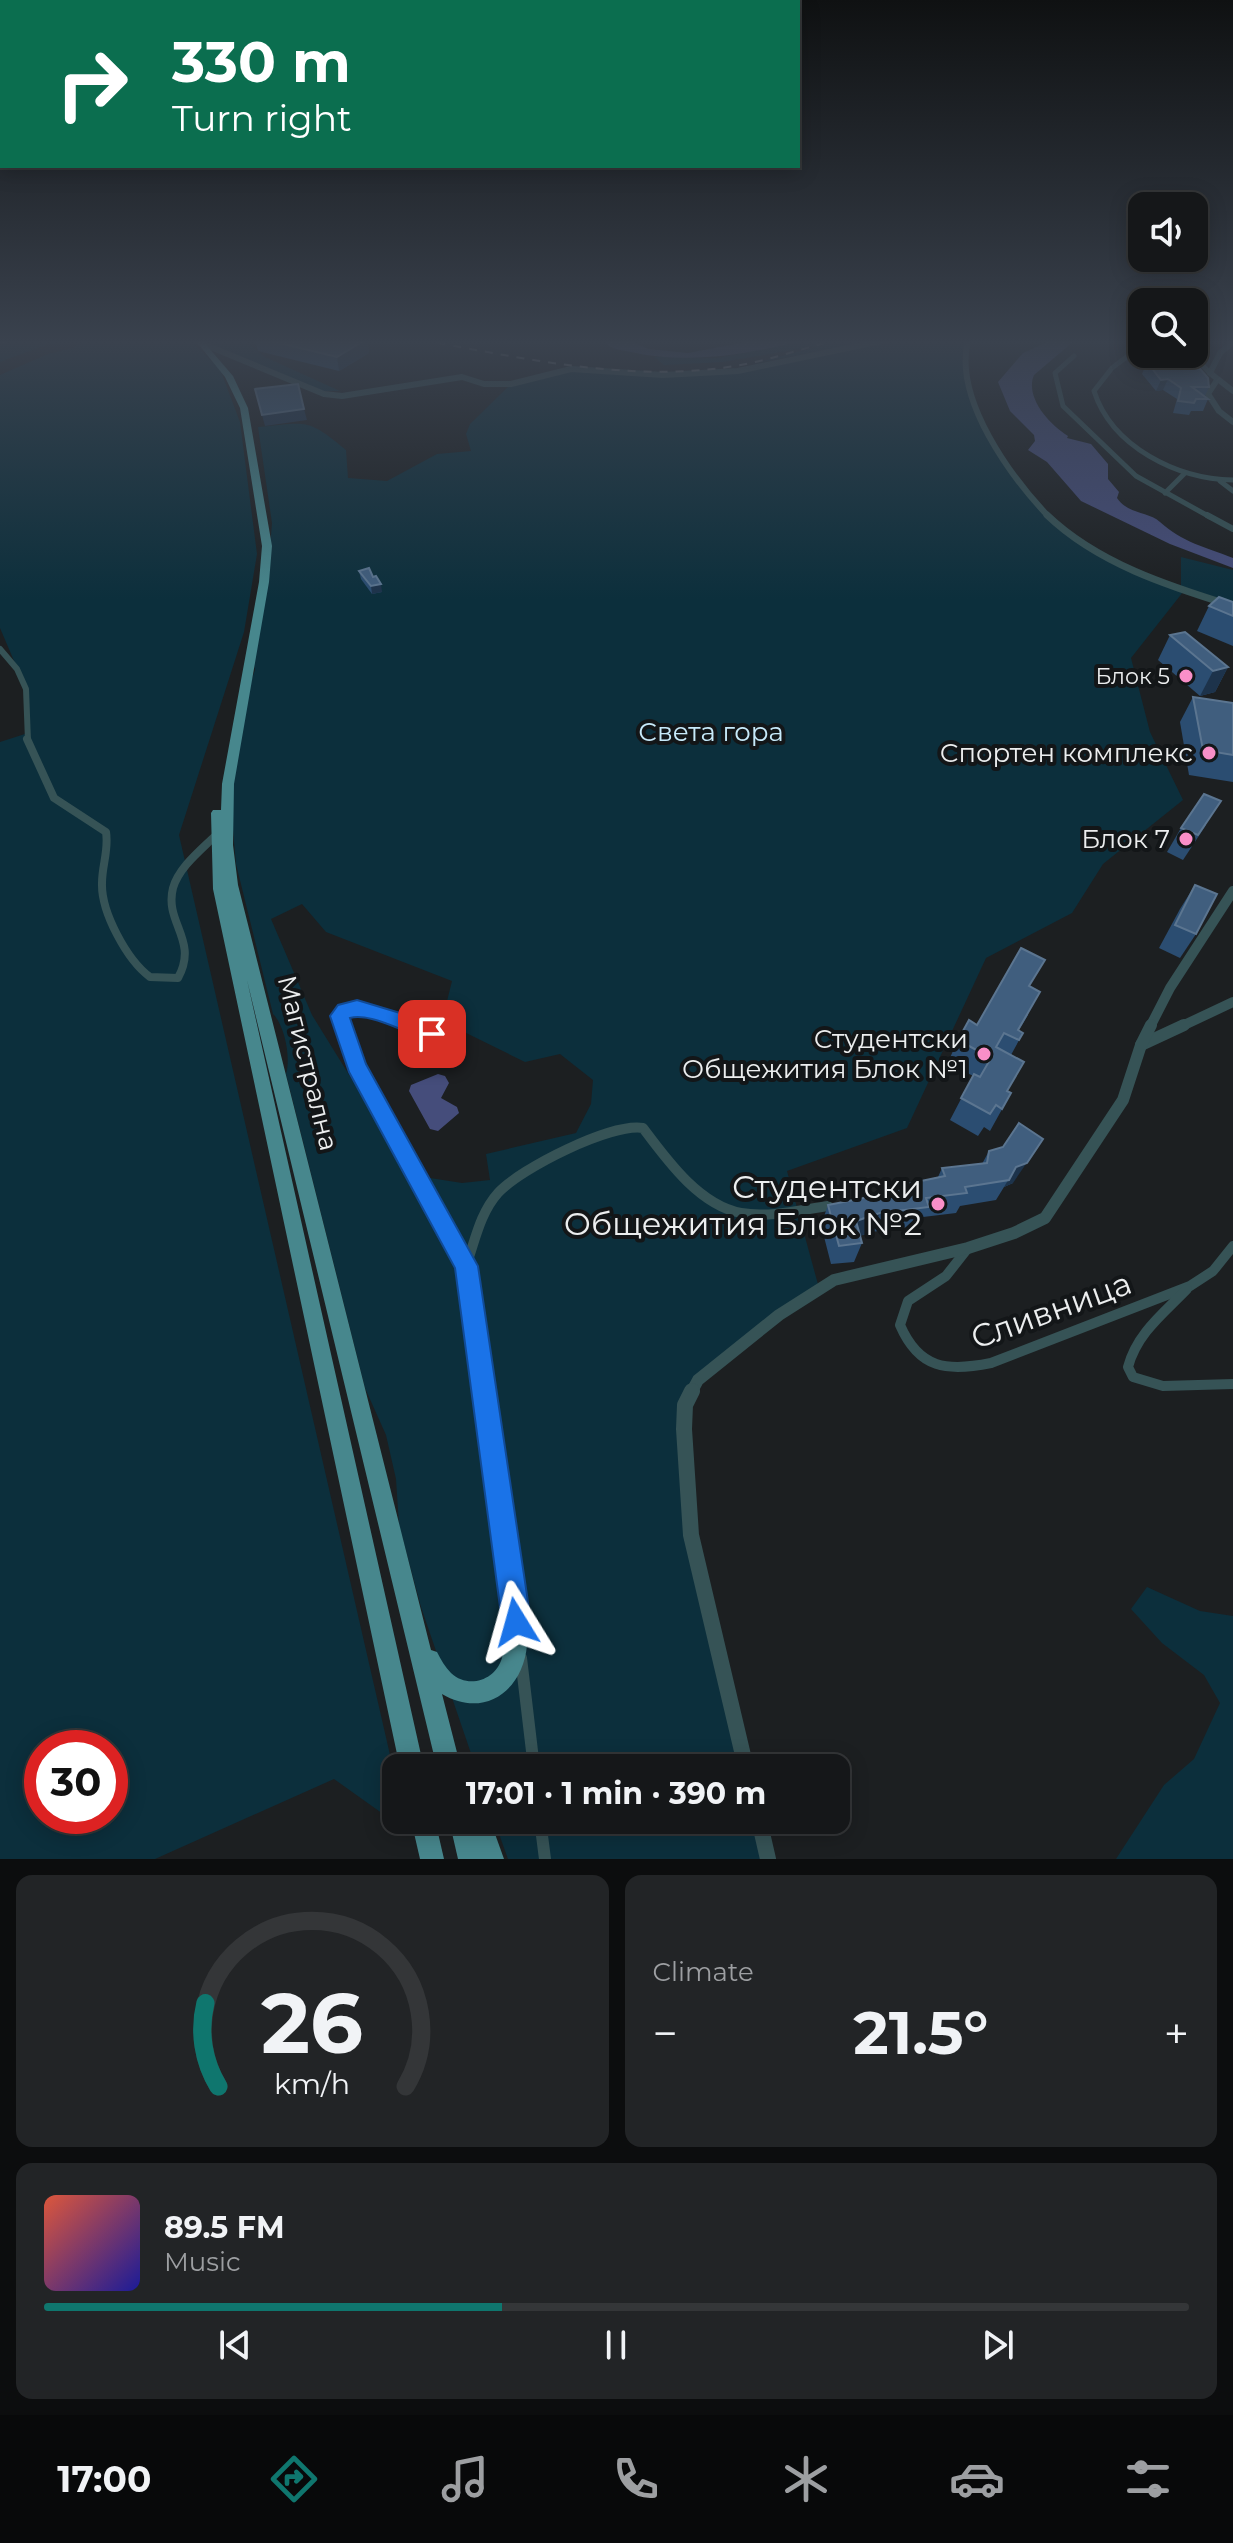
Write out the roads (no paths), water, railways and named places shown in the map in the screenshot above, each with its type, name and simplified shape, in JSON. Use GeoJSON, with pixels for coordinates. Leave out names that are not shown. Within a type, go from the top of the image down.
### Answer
{"type":"FeatureCollection","features":[{"type":"Feature","properties":{"kind":"main road","name":"Магистрална"},"geometry":{"type":"LineString","coordinates":[[244,427],[263,546],[259,583],[223,753],[216,835],[220,889],[409,1754]]}},
{"type":"Feature","properties":{"kind":"main road","name":"Магистрална"},"geometry":{"type":"LineString","coordinates":[[247,427],[267,546],[228,784],[226,845],[231,885],[446,1754]]}},
{"type":"Feature","properties":{"kind":"main road"},"geometry":{"type":"LineString","coordinates":[[412,1615],[433,1672],[447,1687],[462,1694],[477,1694],[493,1687],[508,1672],[514,1657],[516,1622]]}},
{"type":"Feature","properties":{"kind":"main road"},"geometry":{"type":"LineString","coordinates":[[433,1702],[453,1754]]}},
{"type":"Feature","properties":{"kind":"main road"},"geometry":{"type":"LineString","coordinates":[[426,1834],[432,1859]]}},
{"type":"Feature","properties":{"kind":"main road"},"geometry":{"type":"LineString","coordinates":[[464,1834],[470,1859]]}},
{"type":"Feature","properties":{"kind":"main road"},"geometry":{"type":"LineString","coordinates":[[483,1834],[492,1859]]}},
{"type":"Feature","properties":{"kind":"street"},"geometry":{"type":"LineString","coordinates":[[985,427],[993,449],[1027,496],[1051,522],[1117,565],[1183,592],[1233,606]]}},
{"type":"Feature","properties":{"kind":"street"},"geometry":{"type":"LineString","coordinates":[[1085,427],[1136,476],[1233,529]]}},
{"type":"Feature","properties":{"kind":"street"},"geometry":{"type":"LineString","coordinates":[[1114,427],[1154,458],[1185,473],[1220,481],[1233,480]]}},
{"type":"Feature","properties":{"kind":"street"},"geometry":{"type":"LineString","coordinates":[[1165,493],[1185,473]]}},
{"type":"Feature","properties":{"kind":"street"},"geometry":{"type":"LineString","coordinates":[[1220,481],[1233,491]]}},
{"type":"Feature","properties":{"kind":"street"},"geometry":{"type":"LineString","coordinates":[[0,649],[17,669],[26,689],[29,712],[27,738],[54,798],[106,832],[109,845],[102,895],[114,923],[148,976],[161,980],[178,978],[186,966],[187,947],[173,902],[173,888],[189,862],[216,835]]}},
{"type":"Feature","properties":{"kind":"street"},"geometry":{"type":"LineString","coordinates":[[743,1754],[691,1535],[684,1454],[685,1405],[690,1392],[698,1380],[779,1315],[834,1280],[968,1248],[1014,1233],[1045,1218],[1123,1100],[1141,1045],[1170,988],[1233,891]]}},
{"type":"Feature","properties":{"kind":"street"},"geometry":{"type":"LineString","coordinates":[[1141,1045],[1233,1002]]}},
{"type":"Feature","properties":{"kind":"street"},"geometry":{"type":"LineString","coordinates":[[461,1046],[357,1008],[344,1010],[339,1016],[356,1066],[466,1266],[532,1754]]}},
{"type":"Feature","properties":{"kind":"street"},"geometry":{"type":"LineString","coordinates":[[466,1266],[487,1207],[506,1185],[528,1170],[629,1126],[643,1128],[663,1156],[702,1192],[730,1210],[781,1213],[828,1206]]}},
{"type":"Feature","properties":{"kind":"street","name":"Сливница"},"geometry":{"type":"LineString","coordinates":[[968,1248],[946,1276],[908,1301],[900,1325],[912,1351],[942,1366],[957,1369],[991,1363],[1190,1286],[1213,1271],[1233,1246]]}},
{"type":"Feature","properties":{"kind":"street"},"geometry":{"type":"LineString","coordinates":[[1190,1286],[1132,1351],[1128,1373],[1142,1384],[1233,1384]]}},
{"type":"Feature","properties":{"kind":"street"},"geometry":{"type":"LineString","coordinates":[[542,1834],[545,1859]]}},
{"type":"Feature","properties":{"kind":"street"},"geometry":{"type":"LineString","coordinates":[[762,1834],[768,1859]]}},
{"type":"Feature","properties":{"kind":"water"},"geometry":{"type":"Polygon","coordinates":[[[1026,427],[1056,427],[1067,438],[1091,444],[1108,464],[1108,479],[1119,492],[1117,498],[1122,503],[1155,519],[1185,539],[1233,558],[1233,568],[1170,544],[1081,501],[1047,462],[1028,450],[1035,441],[1034,435],[1026,427]]]}},
{"type":"Feature","properties":{"kind":"water"},"geometry":{"type":"Polygon","coordinates":[[[438,1074],[445,1076],[449,1083],[441,1098],[457,1107],[459,1113],[438,1131],[430,1129],[409,1091],[411,1085],[438,1074]]]}},
{"type":"Feature","properties":{"kind":"place","name":"Блок 5"},"geometry":{"type":"Point","coordinates":[1186,676]}},
{"type":"Feature","properties":{"kind":"place","name":"Спортен комплекс"},"geometry":{"type":"Point","coordinates":[1209,753]}},
{"type":"Feature","properties":{"kind":"place","name":"Блок 7"},"geometry":{"type":"Point","coordinates":[1186,839]}},
{"type":"Feature","properties":{"kind":"place","name":"Студентски Общежития Блок №1"},"geometry":{"type":"Point","coordinates":[984,1054]}},
{"type":"Feature","properties":{"kind":"place","name":"Студентски Общежития Блок №2"},"geometry":{"type":"Point","coordinates":[938,1204]}},
{"type":"Feature","properties":{"kind":"park label","name":"Света гора"},"geometry":{"type":"Point","coordinates":[711,732]}}]}
